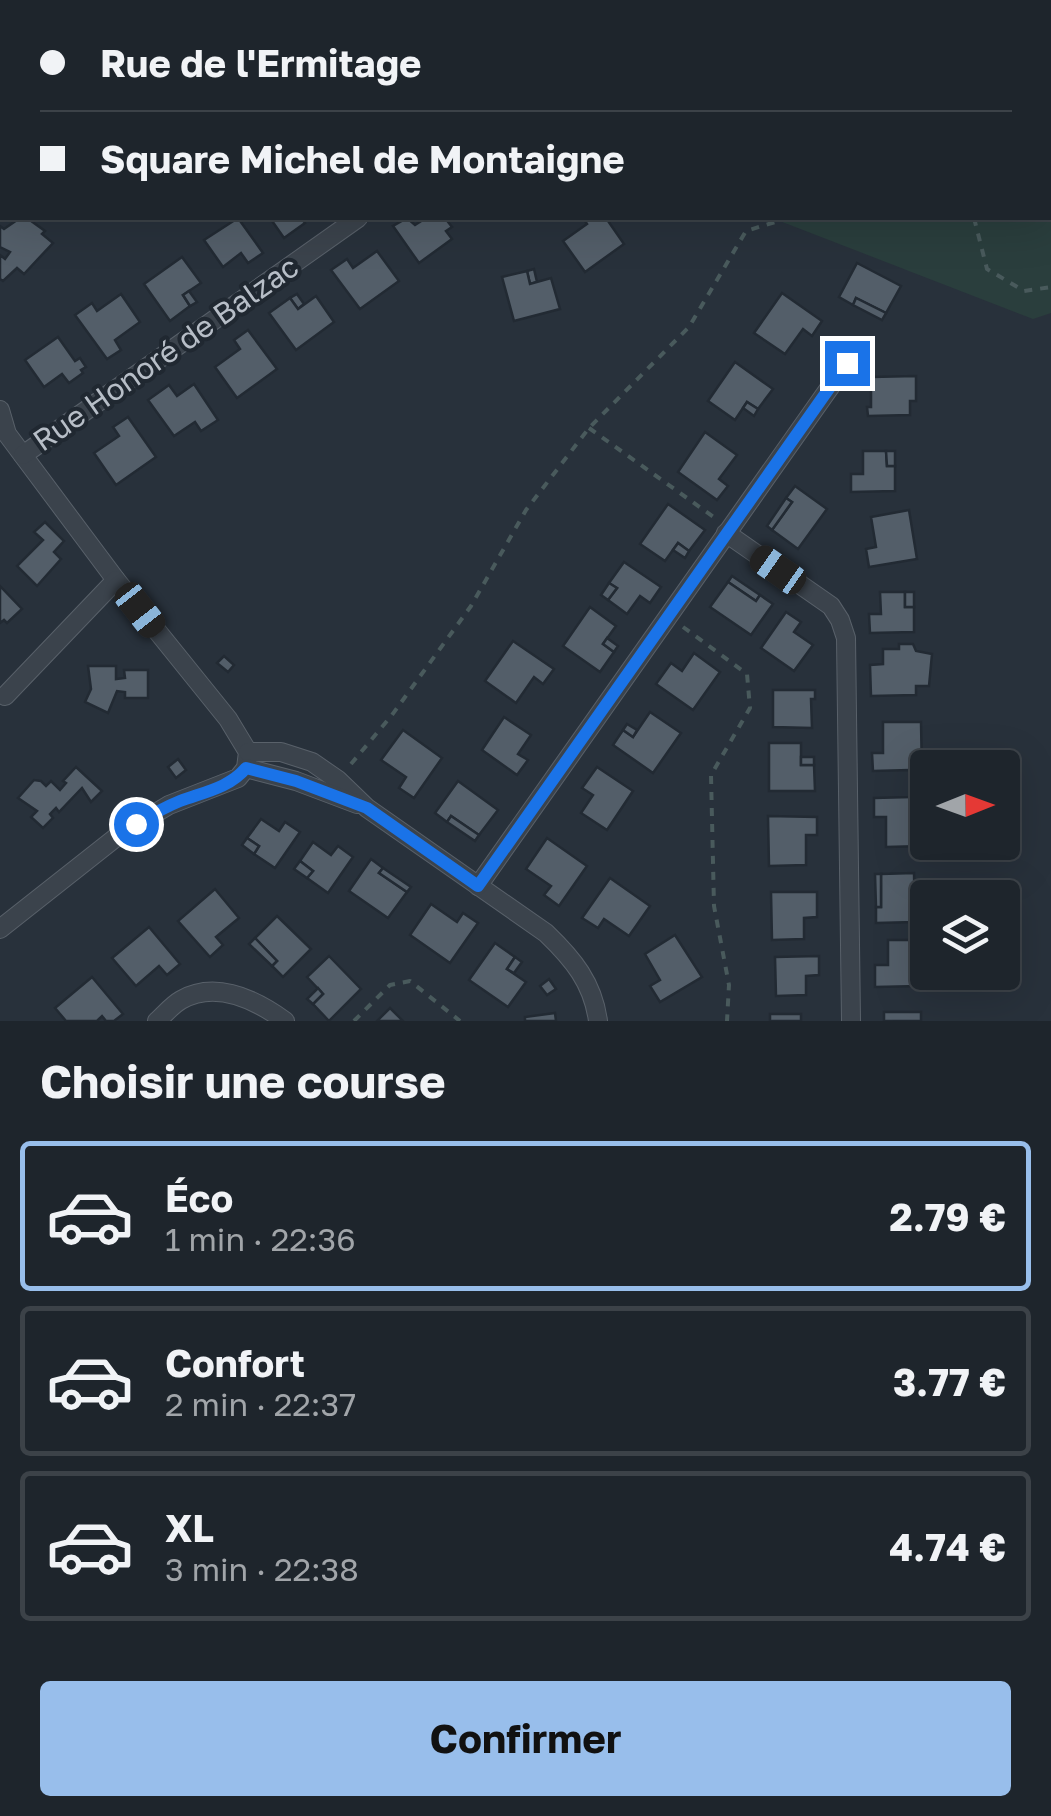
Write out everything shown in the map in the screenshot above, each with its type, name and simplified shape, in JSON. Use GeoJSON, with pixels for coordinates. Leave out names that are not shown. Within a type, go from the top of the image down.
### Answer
{"type":"FeatureCollection","features":[{"type":"Feature","properties":{"kind":"street","name":"Rue Honoré de Balzac"},"geometry":{"type":"LineString","coordinates":[[23,455],[355,220]]}},
{"type":"Feature","properties":{"kind":"street"},"geometry":{"type":"LineString","coordinates":[[478,886],[847,363]]}},
{"type":"Feature","properties":{"kind":"street"},"geometry":{"type":"LineString","coordinates":[[0,410],[4,437],[23,455],[116,580],[228,718],[247,760],[367,808]]}},
{"type":"Feature","properties":{"kind":"street"},"geometry":{"type":"LineString","coordinates":[[728,531],[831,606],[846,638],[851,1021]]}},
{"type":"Feature","properties":{"kind":"street"},"geometry":{"type":"LineString","coordinates":[[5,696],[116,580]]}},
{"type":"Feature","properties":{"kind":"street"},"geometry":{"type":"LineString","coordinates":[[247,760],[281,752],[312,762],[367,808],[546,933],[587,980],[598,1021]]}},
{"type":"Feature","properties":{"kind":"street"},"geometry":{"type":"LineString","coordinates":[[0,928],[119,836],[169,805],[238,778],[247,760]]}},
{"type":"Feature","properties":{"kind":"street"},"geometry":{"type":"LineString","coordinates":[[157,1021],[181,1000],[205,993],[259,1002],[285,1021]]}},
{"type":"Feature","properties":{"kind":"path"},"geometry":{"type":"LineString","coordinates":[[338,780],[392,715],[460,622],[526,510],[589,428],[689,327],[746,231],[782,220]]}},
{"type":"Feature","properties":{"kind":"path"},"geometry":{"type":"LineString","coordinates":[[975,220],[987,269],[1024,291],[1051,287]]}},
{"type":"Feature","properties":{"kind":"path"},"geometry":{"type":"LineString","coordinates":[[589,428],[728,531]]}},
{"type":"Feature","properties":{"kind":"path"},"geometry":{"type":"LineString","coordinates":[[667,615],[747,674],[750,708],[712,775],[714,906],[729,985],[727,1021]]}},
{"type":"Feature","properties":{"kind":"path"},"geometry":{"type":"LineString","coordinates":[[354,1021],[390,985],[410,981],[460,1021]]}},
{"type":"Feature","properties":{"kind":"green space"},"geometry":{"type":"Polygon","coordinates":[[[777,220],[1051,220],[1051,313],[1033,319],[777,220]]]}},
{"type":"Feature","properties":{"kind":"building"},"geometry":{"type":"Polygon","coordinates":[[[17,220],[30,220],[53,243],[24,274],[17,268],[3,281],[0,255],[5,259],[10,252],[0,247],[0,226],[4,229],[17,220]]]}},
{"type":"Feature","properties":{"kind":"building"},"geometry":{"type":"Polygon","coordinates":[[[239,220],[263,253],[248,263],[241,253],[223,267],[204,240],[239,220]]]}},
{"type":"Feature","properties":{"kind":"building"},"geometry":{"type":"Polygon","coordinates":[[[271,220],[303,220],[305,223],[284,238],[271,220]]]}},
{"type":"Feature","properties":{"kind":"building"},"geometry":{"type":"Polygon","coordinates":[[[404,220],[415,225],[423,220],[447,220],[452,227],[446,231],[452,239],[419,263],[393,226],[404,220]]]}},
{"type":"Feature","properties":{"kind":"building"},"geometry":{"type":"Polygon","coordinates":[[[584,220],[607,220],[624,244],[585,272],[563,241],[587,224],[584,220]]]}},
{"type":"Feature","properties":{"kind":"building"},"geometry":{"type":"Polygon","coordinates":[[[377,251],[399,281],[360,309],[331,270],[347,259],[353,268],[377,251]]]}},
{"type":"Feature","properties":{"kind":"building"},"geometry":{"type":"Polygon","coordinates":[[[182,257],[201,283],[183,295],[190,306],[170,321],[144,284],[182,257]]]}},
{"type":"Feature","properties":{"kind":"building"},"geometry":{"type":"Polygon","coordinates":[[[857,263],[901,286],[886,313],[856,298],[853,305],[839,297],[857,263]]]}},
{"type":"Feature","properties":{"kind":"building"},"geometry":{"type":"Polygon","coordinates":[[[534,269],[537,282],[530,284],[527,271],[534,269]]]}},
{"type":"Feature","properties":{"kind":"building"},"geometry":{"type":"Polygon","coordinates":[[[527,271],[530,284],[551,278],[560,309],[514,321],[502,277],[527,271]]]}},
{"type":"Feature","properties":{"kind":"building"},"geometry":{"type":"Polygon","coordinates":[[[189,291],[197,302],[190,306],[183,295],[189,291]]]}},
{"type":"Feature","properties":{"kind":"building"},"geometry":{"type":"Polygon","coordinates":[[[782,293],[822,321],[812,336],[803,329],[785,354],[754,333],[782,293]]]}},
{"type":"Feature","properties":{"kind":"building"},"geometry":{"type":"Polygon","coordinates":[[[121,294],[140,322],[115,340],[121,350],[107,359],[75,315],[92,303],[97,311],[121,294]]]}},
{"type":"Feature","properties":{"kind":"building"},"geometry":{"type":"Polygon","coordinates":[[[297,294],[304,304],[298,309],[290,298],[297,294]]]}},
{"type":"Feature","properties":{"kind":"building"},"geometry":{"type":"Polygon","coordinates":[[[316,296],[334,322],[296,350],[269,313],[290,298],[298,309],[316,296]]]}},
{"type":"Feature","properties":{"kind":"building"},"geometry":{"type":"Polygon","coordinates":[[[856,298],[886,313],[882,320],[853,305],[856,298]]]}},
{"type":"Feature","properties":{"kind":"building"},"geometry":{"type":"Polygon","coordinates":[[[248,330],[277,369],[237,398],[215,367],[240,349],[234,340],[248,330]]]}},
{"type":"Feature","properties":{"kind":"building"},"geometry":{"type":"Polygon","coordinates":[[[58,337],[75,361],[80,358],[86,367],[69,383],[62,374],[44,387],[25,360],[58,337]]]}},
{"type":"Feature","properties":{"kind":"building"},"geometry":{"type":"Polygon","coordinates":[[[735,362],[773,389],[758,409],[747,402],[735,420],[708,401],[735,362]]]}},
{"type":"Feature","properties":{"kind":"building"},"geometry":{"type":"Polygon","coordinates":[[[916,376],[916,401],[910,401],[910,415],[868,416],[871,377],[916,376]]]}},
{"type":"Feature","properties":{"kind":"building"},"geometry":{"type":"Polygon","coordinates":[[[194,384],[218,420],[201,431],[195,422],[174,436],[148,400],[169,385],[177,396],[194,384]]]}},
{"type":"Feature","properties":{"kind":"building"},"geometry":{"type":"Polygon","coordinates":[[[747,402],[758,409],[754,416],[743,408],[747,402]]]}},
{"type":"Feature","properties":{"kind":"building"},"geometry":{"type":"Polygon","coordinates":[[[128,417],[156,457],[116,485],[94,453],[119,436],[113,427],[128,417]]]}},
{"type":"Feature","properties":{"kind":"building"},"geometry":{"type":"Polygon","coordinates":[[[705,432],[737,455],[719,479],[728,486],[717,500],[678,472],[705,432]]]}},
{"type":"Feature","properties":{"kind":"building"},"geometry":{"type":"Polygon","coordinates":[[[863,451],[886,451],[887,466],[895,466],[895,491],[851,492],[851,474],[863,474],[863,451]]]}},
{"type":"Feature","properties":{"kind":"building"},"geometry":{"type":"Polygon","coordinates":[[[886,451],[895,451],[895,466],[887,466],[886,451]]]}},
{"type":"Feature","properties":{"kind":"building"},"geometry":{"type":"Polygon","coordinates":[[[795,486],[827,509],[798,549],[772,530],[792,502],[786,498],[795,486]]]}},
{"type":"Feature","properties":{"kind":"building"},"geometry":{"type":"Polygon","coordinates":[[[786,498],[792,502],[772,530],[767,526],[786,498]]]}},
{"type":"Feature","properties":{"kind":"building"},"geometry":{"type":"Polygon","coordinates":[[[668,504],[705,530],[689,551],[678,543],[665,561],[640,544],[668,504]]]}},
{"type":"Feature","properties":{"kind":"building"},"geometry":{"type":"Polygon","coordinates":[[[909,510],[917,559],[869,567],[866,549],[876,547],[871,517],[909,510]]]}},
{"type":"Feature","properties":{"kind":"building"},"geometry":{"type":"Polygon","coordinates":[[[45,522],[64,541],[54,552],[61,559],[37,586],[17,566],[43,540],[34,532],[45,522]]]}},
{"type":"Feature","properties":{"kind":"building"},"geometry":{"type":"Polygon","coordinates":[[[678,543],[689,551],[685,558],[673,550],[678,543]]]}},
{"type":"Feature","properties":{"kind":"building"},"geometry":{"type":"Polygon","coordinates":[[[624,562],[661,587],[650,603],[640,596],[627,614],[608,600],[617,588],[609,583],[624,562]]]}},
{"type":"Feature","properties":{"kind":"building"},"geometry":{"type":"Polygon","coordinates":[[[732,576],[760,595],[756,601],[728,582],[732,576]]]}},
{"type":"Feature","properties":{"kind":"building"},"geometry":{"type":"Polygon","coordinates":[[[728,582],[756,601],[760,595],[773,604],[751,635],[710,607],[728,582]]]}},
{"type":"Feature","properties":{"kind":"building"},"geometry":{"type":"Polygon","coordinates":[[[609,583],[617,588],[608,600],[601,595],[609,583]]]}},
{"type":"Feature","properties":{"kind":"building"},"geometry":{"type":"Polygon","coordinates":[[[0,586],[22,609],[7,623],[0,623],[0,586]]]}},
{"type":"Feature","properties":{"kind":"building"},"geometry":{"type":"Polygon","coordinates":[[[880,592],[905,592],[905,607],[914,607],[914,632],[870,633],[869,614],[881,614],[880,592]]]}},
{"type":"Feature","properties":{"kind":"building"},"geometry":{"type":"Polygon","coordinates":[[[905,592],[914,592],[914,607],[905,607],[905,592]]]}},
{"type":"Feature","properties":{"kind":"building"},"geometry":{"type":"Polygon","coordinates":[[[590,607],[616,626],[603,644],[614,652],[600,672],[563,646],[590,607]]]}},
{"type":"Feature","properties":{"kind":"building"},"geometry":{"type":"Polygon","coordinates":[[[786,612],[801,622],[794,632],[813,645],[794,671],[761,648],[786,612]]]}},
{"type":"Feature","properties":{"kind":"building"},"geometry":{"type":"Polygon","coordinates":[[[607,638],[618,646],[614,652],[603,644],[607,638]]]}},
{"type":"Feature","properties":{"kind":"building"},"geometry":{"type":"Polygon","coordinates":[[[513,641],[554,669],[543,684],[534,677],[516,703],[485,681],[513,641]]]}},
{"type":"Feature","properties":{"kind":"building"},"geometry":{"type":"Polygon","coordinates":[[[899,644],[913,644],[916,651],[932,654],[929,686],[916,686],[916,695],[871,696],[870,665],[883,664],[883,649],[899,649],[899,644]]]}},
{"type":"Feature","properties":{"kind":"building"},"geometry":{"type":"Polygon","coordinates":[[[694,653],[720,672],[693,710],[656,684],[671,663],[682,671],[694,653]]]}},
{"type":"Feature","properties":{"kind":"building"},"geometry":{"type":"Polygon","coordinates":[[[224,656],[234,665],[228,672],[217,663],[224,656]]]}},
{"type":"Feature","properties":{"kind":"building"},"geometry":{"type":"Polygon","coordinates":[[[88,666],[116,666],[116,679],[125,678],[124,670],[148,670],[148,698],[125,698],[125,692],[117,691],[108,713],[85,702],[91,689],[88,666]]]}},
{"type":"Feature","properties":{"kind":"building"},"geometry":{"type":"Polygon","coordinates":[[[773,690],[815,690],[815,699],[811,699],[812,728],[773,727],[773,690]]]}},
{"type":"Feature","properties":{"kind":"building"},"geometry":{"type":"Polygon","coordinates":[[[650,712],[681,733],[653,773],[613,745],[623,730],[633,737],[650,712]]]}},
{"type":"Feature","properties":{"kind":"building"},"geometry":{"type":"Polygon","coordinates":[[[504,717],[531,735],[518,754],[528,760],[517,775],[482,750],[504,717]]]}},
{"type":"Feature","properties":{"kind":"building"},"geometry":{"type":"Polygon","coordinates":[[[883,722],[921,722],[922,750],[910,750],[910,774],[909,770],[873,771],[872,753],[883,753],[883,722]]]}},
{"type":"Feature","properties":{"kind":"building"},"geometry":{"type":"Polygon","coordinates":[[[627,724],[637,730],[633,737],[623,730],[627,724]]]}},
{"type":"Feature","properties":{"kind":"building"},"geometry":{"type":"Polygon","coordinates":[[[403,730],[442,758],[414,798],[399,788],[406,777],[381,760],[403,730]]]}},
{"type":"Feature","properties":{"kind":"building"},"geometry":{"type":"Polygon","coordinates":[[[769,743],[801,743],[801,765],[814,765],[815,791],[769,791],[769,743]]]}},
{"type":"Feature","properties":{"kind":"building"},"geometry":{"type":"Polygon","coordinates":[[[801,757],[814,757],[814,765],[801,765],[801,757]]]}},
{"type":"Feature","properties":{"kind":"building"},"geometry":{"type":"Polygon","coordinates":[[[178,759],[186,770],[176,778],[168,767],[178,759]]]}},
{"type":"Feature","properties":{"kind":"building"},"geometry":{"type":"Polygon","coordinates":[[[76,767],[102,791],[91,802],[82,788],[59,812],[56,808],[50,814],[53,818],[43,828],[31,817],[37,811],[18,798],[34,780],[46,786],[51,781],[60,790],[76,767]]]}},
{"type":"Feature","properties":{"kind":"building"},"geometry":{"type":"Polygon","coordinates":[[[597,767],[633,791],[607,830],[581,813],[593,795],[582,788],[597,767]]]}},
{"type":"Feature","properties":{"kind":"building"},"geometry":{"type":"Polygon","coordinates":[[[458,781],[498,810],[479,835],[451,816],[447,822],[435,813],[458,781]]]}},
{"type":"Feature","properties":{"kind":"building"},"geometry":{"type":"Polygon","coordinates":[[[910,797],[910,846],[886,847],[886,817],[874,817],[874,798],[910,797]]]}},
{"type":"Feature","properties":{"kind":"building"},"geometry":{"type":"Polygon","coordinates":[[[451,816],[479,835],[475,841],[447,822],[451,816]]]}},
{"type":"Feature","properties":{"kind":"building"},"geometry":{"type":"Polygon","coordinates":[[[768,816],[817,817],[817,835],[806,835],[806,865],[769,866],[768,816]]]}},
{"type":"Feature","properties":{"kind":"building"},"geometry":{"type":"Polygon","coordinates":[[[261,819],[279,831],[285,822],[300,832],[275,868],[254,854],[259,846],[247,838],[261,819]]]}},
{"type":"Feature","properties":{"kind":"building"},"geometry":{"type":"Polygon","coordinates":[[[247,838],[259,846],[254,854],[242,845],[247,838]]]}},
{"type":"Feature","properties":{"kind":"building"},"geometry":{"type":"Polygon","coordinates":[[[547,838],[587,866],[559,906],[544,895],[551,886],[526,869],[547,838]]]}},
{"type":"Feature","properties":{"kind":"building"},"geometry":{"type":"Polygon","coordinates":[[[313,842],[331,855],[338,846],[353,857],[328,893],[307,878],[313,871],[300,861],[313,842]]]}},
{"type":"Feature","properties":{"kind":"building"},"geometry":{"type":"Polygon","coordinates":[[[371,859],[383,868],[379,873],[407,892],[388,918],[349,891],[371,859]]]}},
{"type":"Feature","properties":{"kind":"building"},"geometry":{"type":"Polygon","coordinates":[[[300,861],[313,871],[307,878],[294,869],[300,861]]]}},
{"type":"Feature","properties":{"kind":"building"},"geometry":{"type":"Polygon","coordinates":[[[383,868],[411,887],[407,892],[379,873],[383,868]]]}},
{"type":"Feature","properties":{"kind":"building"},"geometry":{"type":"Polygon","coordinates":[[[914,873],[914,880],[910,880],[910,922],[876,923],[876,907],[881,907],[881,874],[914,873]]]}},
{"type":"Feature","properties":{"kind":"building"},"geometry":{"type":"Polygon","coordinates":[[[875,874],[881,874],[881,907],[876,907],[875,874]]]}},
{"type":"Feature","properties":{"kind":"building"},"geometry":{"type":"Polygon","coordinates":[[[610,878],[650,906],[629,936],[604,919],[598,928],[582,918],[610,878]]]}},
{"type":"Feature","properties":{"kind":"building"},"geometry":{"type":"Polygon","coordinates":[[[215,889],[239,918],[216,937],[223,945],[210,957],[178,921],[215,889]]]}},
{"type":"Feature","properties":{"kind":"building"},"geometry":{"type":"Polygon","coordinates":[[[771,892],[817,892],[817,917],[804,918],[804,939],[772,940],[771,892]]]}},
{"type":"Feature","properties":{"kind":"building"},"geometry":{"type":"Polygon","coordinates":[[[431,904],[457,922],[463,913],[478,923],[450,963],[410,935],[431,904]]]}},
{"type":"Feature","properties":{"kind":"building"},"geometry":{"type":"Polygon","coordinates":[[[277,916],[311,949],[283,977],[272,966],[277,961],[255,938],[277,916]]]}},
{"type":"Feature","properties":{"kind":"building"},"geometry":{"type":"Polygon","coordinates":[[[149,927],[180,964],[167,975],[159,966],[136,986],[112,958],[149,927]]]}},
{"type":"Feature","properties":{"kind":"building"},"geometry":{"type":"Polygon","coordinates":[[[675,935],[702,977],[660,1002],[650,986],[660,980],[645,954],[675,935]]]}},
{"type":"Feature","properties":{"kind":"building"},"geometry":{"type":"Polygon","coordinates":[[[255,938],[277,961],[272,966],[249,944],[255,938]]]}},
{"type":"Feature","properties":{"kind":"building"},"geometry":{"type":"Polygon","coordinates":[[[888,940],[910,940],[910,986],[875,987],[875,965],[888,965],[888,940]]]}},
{"type":"Feature","properties":{"kind":"building"},"geometry":{"type":"Polygon","coordinates":[[[495,943],[515,957],[507,969],[526,982],[508,1007],[469,980],[495,943]]]}},
{"type":"Feature","properties":{"kind":"building"},"geometry":{"type":"Polygon","coordinates":[[[329,956],[361,989],[329,1021],[313,1004],[323,994],[307,977],[329,956]]]}},
{"type":"Feature","properties":{"kind":"building"},"geometry":{"type":"Polygon","coordinates":[[[819,956],[819,975],[806,976],[806,995],[776,996],[775,957],[819,956]]]}},
{"type":"Feature","properties":{"kind":"building"},"geometry":{"type":"Polygon","coordinates":[[[515,957],[522,962],[514,973],[507,969],[515,957]]]}},
{"type":"Feature","properties":{"kind":"building"},"geometry":{"type":"Polygon","coordinates":[[[92,977],[123,1014],[114,1021],[106,1021],[102,1016],[97,1021],[66,1021],[55,1008],[92,977]]]}},
{"type":"Feature","properties":{"kind":"building"},"geometry":{"type":"Polygon","coordinates":[[[549,979],[556,989],[547,995],[540,986],[549,979]]]}},
{"type":"Feature","properties":{"kind":"building"},"geometry":{"type":"Polygon","coordinates":[[[318,988],[323,994],[313,1004],[307,999],[318,988]]]}},
{"type":"Feature","properties":{"kind":"building"},"geometry":{"type":"Polygon","coordinates":[[[390,1008],[403,1021],[377,1021],[390,1008]]]}},
{"type":"Feature","properties":{"kind":"building"},"geometry":{"type":"Polygon","coordinates":[[[884,1012],[921,1012],[921,1021],[884,1021],[884,1012]]]}},
{"type":"Feature","properties":{"kind":"building"},"geometry":{"type":"Polygon","coordinates":[[[555,1013],[556,1021],[525,1021],[525,1017],[555,1013]]]}},
{"type":"Feature","properties":{"kind":"building"},"geometry":{"type":"Polygon","coordinates":[[[770,1014],[801,1014],[801,1021],[770,1021],[770,1014]]]}},
{"type":"Feature","properties":{"kind":"route"},"geometry":{"type":"LineString","coordinates":[[136,824],[169,805],[238,778],[246,768],[296,781],[367,808],[478,886],[847,363]]}}]}
